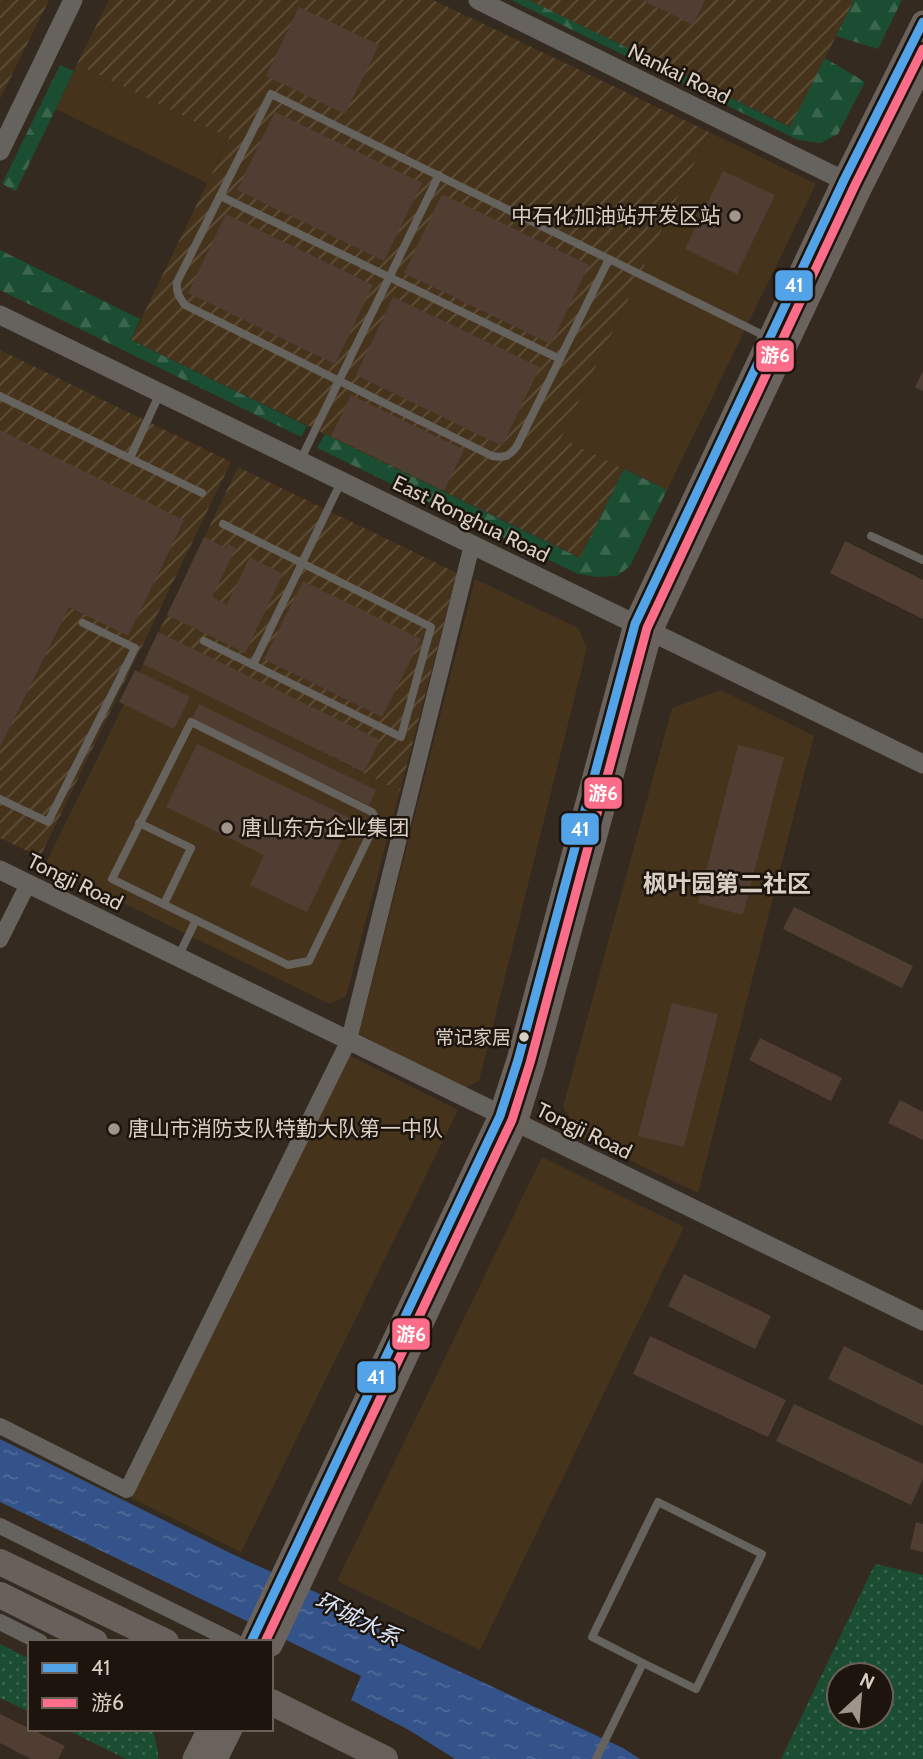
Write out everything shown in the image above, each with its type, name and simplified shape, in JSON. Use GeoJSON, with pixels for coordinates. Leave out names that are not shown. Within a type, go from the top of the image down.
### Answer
{"type":"FeatureCollection","features":[{"type":"Feature","properties":{"kind":"main road"},"geometry":{"type":"LineString","coordinates":[[643,628],[852,184],[923,22]]}},
{"type":"Feature","properties":{"kind":"main road"},"geometry":{"type":"LineString","coordinates":[[263,1639],[534,1066],[643,628],[769,338],[852,184],[923,64]]}},
{"type":"Feature","properties":{"kind":"main road"},"geometry":{"type":"LineString","coordinates":[[0,1562],[162,1640]]}},
{"type":"Feature","properties":{"kind":"main road"},"geometry":{"type":"LineString","coordinates":[[0,1595],[92,1640]]}},
{"type":"Feature","properties":{"kind":"main road"},"geometry":{"type":"LineString","coordinates":[[273,1703],[385,1759]]}},
{"type":"Feature","properties":{"kind":"main road"},"geometry":{"type":"LineString","coordinates":[[273,1723],[345,1759]]}},
{"type":"Feature","properties":{"kind":"main road"},"geometry":{"type":"LineString","coordinates":[[194,1759],[208,1731]]}},
{"type":"Feature","properties":{"kind":"main road"},"geometry":{"type":"LineString","coordinates":[[216,1759],[229,1731]]}},
{"type":"Feature","properties":{"kind":"street"},"geometry":{"type":"LineString","coordinates":[[0,151],[73,0]]}},
{"type":"Feature","properties":{"kind":"street","name":"Nankai Road"},"geometry":{"type":"LineString","coordinates":[[478,0],[852,184]]}},
{"type":"Feature","properties":{"kind":"street","name":"East Ronghua Road"},"geometry":{"type":"LineString","coordinates":[[0,314],[923,764]]}},
{"type":"Feature","properties":{"kind":"street"},"geometry":{"type":"LineString","coordinates":[[0,1426],[127,1490],[349,1041],[472,545]]}},
{"type":"Feature","properties":{"kind":"street","name":"Tongji Road"},"geometry":{"type":"LineString","coordinates":[[0,870],[923,1321]]}},
{"type":"Feature","properties":{"kind":"street"},"geometry":{"type":"LineString","coordinates":[[0,940],[28,884]]}},
{"type":"Feature","properties":{"kind":"street"},"geometry":{"type":"LineString","coordinates":[[0,1526],[230,1640]]}},
{"type":"Feature","properties":{"kind":"street"},"geometry":{"type":"LineString","coordinates":[[0,1622],[36,1640]]}},
{"type":"Feature","properties":{"kind":"lane"},"geometry":{"type":"LineString","coordinates":[[609,259],[517,446],[511,455],[502,458],[492,456],[185,305],[176,290],[177,282],[271,94],[439,175],[769,338]]}},
{"type":"Feature","properties":{"kind":"lane"},"geometry":{"type":"LineString","coordinates":[[300,462],[439,175]]}},
{"type":"Feature","properties":{"kind":"lane"},"geometry":{"type":"LineString","coordinates":[[220,196],[560,359]]}},
{"type":"Feature","properties":{"kind":"lane"},"geometry":{"type":"LineString","coordinates":[[130,458],[160,393]]}},
{"type":"Feature","properties":{"kind":"lane"},"geometry":{"type":"LineString","coordinates":[[0,396],[202,493]]}},
{"type":"Feature","properties":{"kind":"lane"},"geometry":{"type":"LineString","coordinates":[[253,665],[341,482]]}},
{"type":"Feature","properties":{"kind":"lane"},"geometry":{"type":"LineString","coordinates":[[204,641],[401,737],[431,627],[223,524]]}},
{"type":"Feature","properties":{"kind":"lane"},"geometry":{"type":"LineString","coordinates":[[871,536],[923,560]]}},
{"type":"Feature","properties":{"kind":"lane"},"geometry":{"type":"LineString","coordinates":[[0,799],[48,822],[135,648],[83,623]]}},
{"type":"Feature","properties":{"kind":"lane"},"geometry":{"type":"LineString","coordinates":[[191,722],[372,812],[377,820],[309,961],[288,965],[112,879],[139,823],[191,722]]}},
{"type":"Feature","properties":{"kind":"lane"},"geometry":{"type":"LineString","coordinates":[[139,823],[191,848],[164,904]]}},
{"type":"Feature","properties":{"kind":"lane"},"geometry":{"type":"LineString","coordinates":[[178,957],[196,920]]}},
{"type":"Feature","properties":{"kind":"lane"},"geometry":{"type":"LineString","coordinates":[[658,1502],[762,1553],[696,1689],[643,1663],[592,1637],[658,1502]]}},
{"type":"Feature","properties":{"kind":"lane"},"geometry":{"type":"LineString","coordinates":[[596,1759],[643,1663]]}},
{"type":"Feature","properties":{"kind":"shaded area"},"geometry":{"type":"Polygon","coordinates":[[[0,0],[49,0],[0,99],[0,0]]]}},
{"type":"Feature","properties":{"kind":"shaded area"},"geometry":{"type":"Polygon","coordinates":[[[109,0],[433,0],[709,132],[561,438],[624,469],[581,558],[131,340],[229,138],[77,64],[109,0]]]}},
{"type":"Feature","properties":{"kind":"shaded area"},"geometry":{"type":"Polygon","coordinates":[[[528,0],[854,0],[791,127],[528,0]]]}},
{"type":"Feature","properties":{"kind":"shaded area"},"geometry":{"type":"Polygon","coordinates":[[[77,64],[229,137],[207,183],[56,109],[77,64]]]}},
{"type":"Feature","properties":{"kind":"shaded area"},"geometry":{"type":"Polygon","coordinates":[[[709,132],[816,184],[667,490],[561,438],[709,132]]]}},
{"type":"Feature","properties":{"kind":"shaded area"},"geometry":{"type":"Polygon","coordinates":[[[0,350],[231,462],[40,857],[0,838],[0,350]]]}},
{"type":"Feature","properties":{"kind":"shaded area"},"geometry":{"type":"Polygon","coordinates":[[[238,467],[457,573],[400,791],[144,663],[238,467]]]}},
{"type":"Feature","properties":{"kind":"shaded area"},"geometry":{"type":"Polygon","coordinates":[[[475,579],[578,628],[587,648],[479,1081],[465,1088],[359,1034],[475,579]]]}},
{"type":"Feature","properties":{"kind":"shaded area","name":"唐山东方企业集团"},"geometry":{"type":"Polygon","coordinates":[[[144,663],[400,791],[346,996],[330,1004],[45,865],[144,663]]]}},
{"type":"Feature","properties":{"kind":"shaded area"},"geometry":{"type":"Polygon","coordinates":[[[721,690],[814,736],[698,1193],[583,1138],[563,1107],[672,708],[721,690]]]}},
{"type":"Feature","properties":{"kind":"shaded area"},"geometry":{"type":"Polygon","coordinates":[[[348,1055],[458,1110],[241,1552],[131,1498],[348,1055]]]}},
{"type":"Feature","properties":{"kind":"shaded area"},"geometry":{"type":"Polygon","coordinates":[[[542,1157],[684,1227],[480,1650],[337,1581],[542,1157]]]}},
{"type":"Feature","properties":{"kind":"green space"},"geometry":{"type":"Polygon","coordinates":[[[511,0],[529,0],[790,127],[825,58],[865,82],[838,134],[821,143],[798,140],[511,0]]]}},
{"type":"Feature","properties":{"kind":"green space"},"geometry":{"type":"Polygon","coordinates":[[[854,0],[902,0],[878,49],[836,36],[854,0]]]}},
{"type":"Feature","properties":{"kind":"green space"},"geometry":{"type":"Polygon","coordinates":[[[60,65],[74,71],[16,191],[2,184],[60,65]]]}},
{"type":"Feature","properties":{"kind":"green space"},"geometry":{"type":"Polygon","coordinates":[[[0,250],[140,319],[131,340],[307,426],[301,437],[0,290],[0,250]]]}},
{"type":"Feature","properties":{"kind":"green space"},"geometry":{"type":"Polygon","coordinates":[[[325,434],[580,558],[624,469],[667,490],[630,566],[617,576],[578,574],[317,448],[325,434]]]}},
{"type":"Feature","properties":{"kind":"green space"},"geometry":{"type":"Polygon","coordinates":[[[875,1564],[923,1575],[923,1759],[781,1759],[825,1668],[825,1731],[895,1731],[895,1661],[828,1661],[875,1564]]]}},
{"type":"Feature","properties":{"kind":"green space"},"geometry":{"type":"Polygon","coordinates":[[[0,1644],[28,1658],[28,1711],[0,1698],[0,1644]]]}},
{"type":"Feature","properties":{"kind":"green space"},"geometry":{"type":"Polygon","coordinates":[[[69,1731],[153,1731],[158,1759],[126,1759],[69,1731]]]}},
{"type":"Feature","properties":{"kind":"water","name":"环城水系"},"geometry":{"type":"Polygon","coordinates":[[[0,1439],[232,1554],[339,1603],[368,1619],[388,1638],[623,1748],[640,1759],[455,1759],[409,1730],[351,1700],[361,1676],[0,1502],[0,1439]]]}},
{"type":"Feature","properties":{"kind":"building"},"geometry":{"type":"Polygon","coordinates":[[[642,0],[705,0],[693,25],[642,0]]]}},
{"type":"Feature","properties":{"kind":"building"},"geometry":{"type":"Polygon","coordinates":[[[299,7],[379,45],[345,114],[266,76],[299,7]]]}},
{"type":"Feature","properties":{"kind":"building"},"geometry":{"type":"Polygon","coordinates":[[[275,112],[422,183],[384,261],[237,190],[275,112]]]}},
{"type":"Feature","properties":{"kind":"building"},"geometry":{"type":"Polygon","coordinates":[[[723,171],[775,195],[737,274],[685,249],[723,171]]]}},
{"type":"Feature","properties":{"kind":"building"},"geometry":{"type":"Polygon","coordinates":[[[442,194],[589,265],[551,344],[404,273],[442,194]]]}},
{"type":"Feature","properties":{"kind":"building"},"geometry":{"type":"Polygon","coordinates":[[[226,214],[373,285],[335,364],[188,293],[226,214]]]}},
{"type":"Feature","properties":{"kind":"building"},"geometry":{"type":"Polygon","coordinates":[[[393,297],[540,367],[502,446],[356,375],[393,297]]]}},
{"type":"Feature","properties":{"kind":"building"},"geometry":{"type":"Polygon","coordinates":[[[923,371],[923,391],[915,387],[923,371]]]}},
{"type":"Feature","properties":{"kind":"building"},"geometry":{"type":"Polygon","coordinates":[[[351,395],[464,450],[444,491],[331,436],[351,395]]]}},
{"type":"Feature","properties":{"kind":"building"},"geometry":{"type":"Polygon","coordinates":[[[0,430],[184,520],[128,636],[69,607],[0,747],[0,430]]]}},
{"type":"Feature","properties":{"kind":"building"},"geometry":{"type":"Polygon","coordinates":[[[204,537],[226,548],[228,544],[236,548],[212,597],[226,604],[225,608],[250,557],[283,574],[245,653],[167,615],[204,537]]]}},
{"type":"Feature","properties":{"kind":"building"},"geometry":{"type":"Polygon","coordinates":[[[845,541],[923,580],[923,619],[830,573],[845,541]]]}},
{"type":"Feature","properties":{"kind":"building"},"geometry":{"type":"Polygon","coordinates":[[[303,581],[421,639],[382,717],[264,659],[303,581]]]}},
{"type":"Feature","properties":{"kind":"building"},"geometry":{"type":"Polygon","coordinates":[[[158,632],[380,740],[364,772],[143,664],[158,632]]]}},
{"type":"Feature","properties":{"kind":"building"},"geometry":{"type":"Polygon","coordinates":[[[135,670],[190,697],[174,729],[119,702],[135,670]]]}},
{"type":"Feature","properties":{"kind":"building"},"geometry":{"type":"Polygon","coordinates":[[[199,704],[376,790],[369,805],[192,719],[199,704]]]}},
{"type":"Feature","properties":{"kind":"building"},"geometry":{"type":"Polygon","coordinates":[[[197,744],[352,819],[307,912],[250,885],[264,855],[166,807],[197,744]]]}},
{"type":"Feature","properties":{"kind":"building"},"geometry":{"type":"Polygon","coordinates":[[[738,745],[784,757],[743,915],[698,903],[738,745]]]}},
{"type":"Feature","properties":{"kind":"building"},"geometry":{"type":"Polygon","coordinates":[[[794,907],[913,966],[902,988],[783,929],[794,907]]]}},
{"type":"Feature","properties":{"kind":"building"},"geometry":{"type":"Polygon","coordinates":[[[672,1003],[718,1014],[684,1147],[638,1136],[672,1003]]]}},
{"type":"Feature","properties":{"kind":"building"},"geometry":{"type":"Polygon","coordinates":[[[760,1038],[842,1078],[831,1101],[749,1060],[760,1038]]]}},
{"type":"Feature","properties":{"kind":"building"},"geometry":{"type":"Polygon","coordinates":[[[900,1100],[923,1112],[923,1140],[888,1123],[900,1100]]]}},
{"type":"Feature","properties":{"kind":"building"},"geometry":{"type":"Polygon","coordinates":[[[684,1274],[771,1316],[755,1349],[668,1306],[684,1274]]]}},
{"type":"Feature","properties":{"kind":"building"},"geometry":{"type":"Polygon","coordinates":[[[650,1336],[786,1400],[768,1437],[633,1374],[650,1336]]]}},
{"type":"Feature","properties":{"kind":"building"},"geometry":{"type":"Polygon","coordinates":[[[844,1346],[923,1385],[923,1426],[828,1379],[844,1346]]]}},
{"type":"Feature","properties":{"kind":"building"},"geometry":{"type":"Polygon","coordinates":[[[794,1404],[923,1464],[923,1479],[911,1505],[776,1441],[794,1404]]]}},
{"type":"Feature","properties":{"kind":"building"},"geometry":{"type":"Polygon","coordinates":[[[916,1522],[923,1524],[923,1552],[910,1549],[916,1522]]]}},
{"type":"Feature","properties":{"kind":"building"},"geometry":{"type":"Polygon","coordinates":[[[0,1714],[28,1728],[28,1731],[35,1731],[65,1746],[58,1759],[31,1759],[0,1743],[0,1714]]]}},
{"type":"Feature","properties":{"kind":"transit line","name":"41"},"geometry":{"type":"LineString","coordinates":[[252,1640],[500,1116],[518,1060],[635,624],[844,180],[923,22]]}},
{"type":"Feature","properties":{"kind":"transit line","name":"游6"},"geometry":{"type":"LineString","coordinates":[[266,1640],[512,1120],[530,1063],[647,628],[855,185],[923,49]]}},
{"type":"Feature","properties":{"kind":"place","name":"中石化加油站开发区站"},"geometry":{"type":"Point","coordinates":[735,216]}},
{"type":"Feature","properties":{"kind":"place","name":"唐山东方企业集团"},"geometry":{"type":"Point","coordinates":[227,828]}},
{"type":"Feature","properties":{"kind":"place","name":"常记家居"},"geometry":{"type":"Point","coordinates":[524,1037]}},
{"type":"Feature","properties":{"kind":"place","name":"唐山市消防支队特勤大队第一中队"},"geometry":{"type":"Point","coordinates":[114,1129]}},
{"type":"Feature","properties":{"kind":"district","name":"枫叶园第二社区"},"geometry":{"type":"Point","coordinates":[727,884]}}]}
